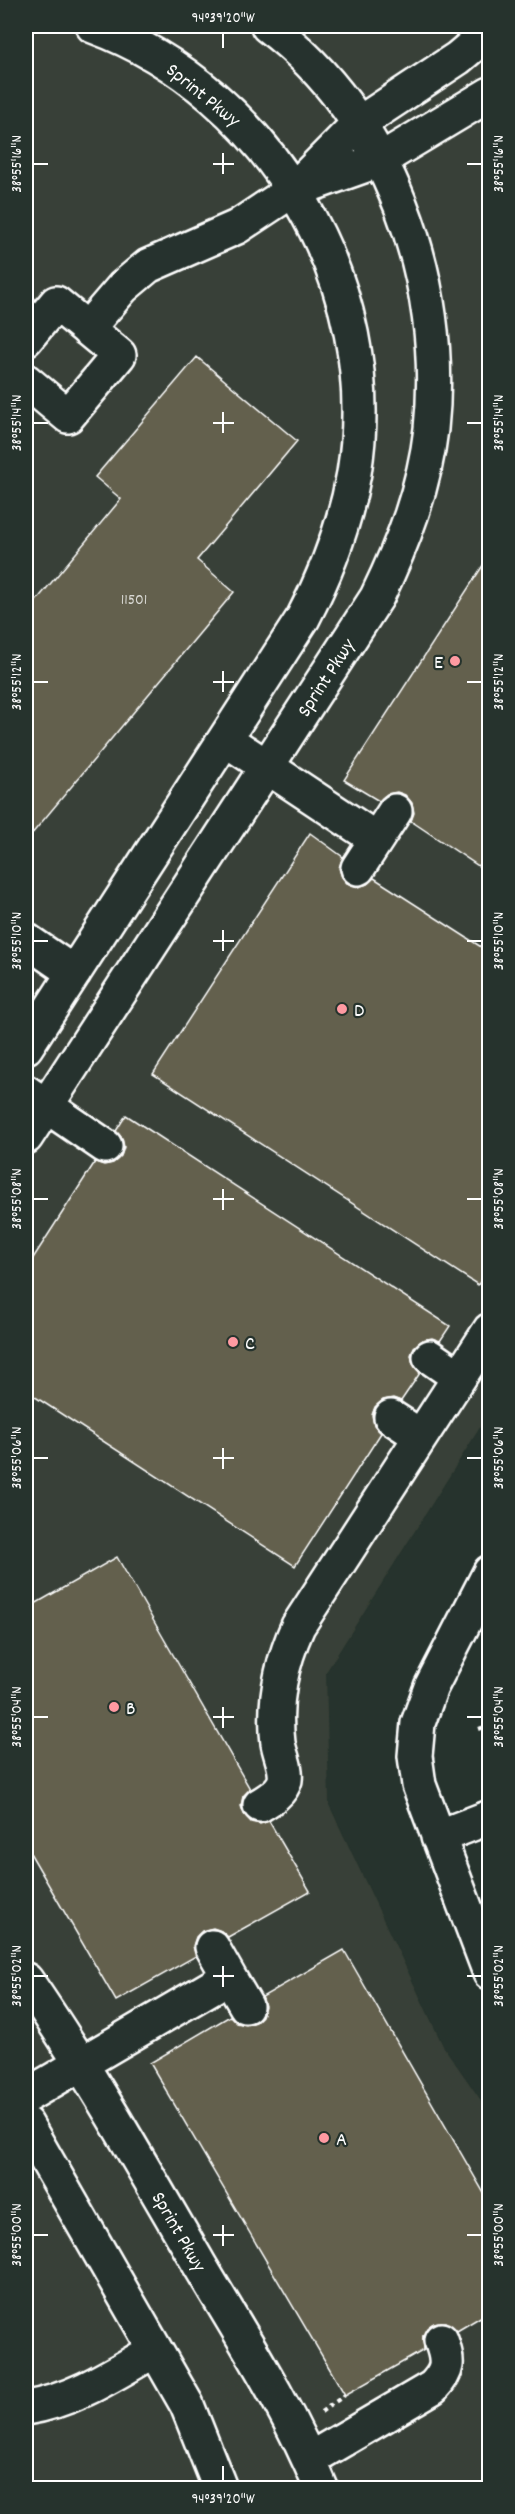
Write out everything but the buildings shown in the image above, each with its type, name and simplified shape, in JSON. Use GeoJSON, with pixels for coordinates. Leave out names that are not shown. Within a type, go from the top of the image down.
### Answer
{"type":"FeatureCollection","features":[{"type":"Feature","properties":{"kind":"street","name":"Sprint Pkwy"},"geometry":{"type":"LineString","coordinates":[[26,1047],[303,618],[337,542],[354,471],[358,432],[357,390],[348,315],[325,246],[269,153],[211,94],[138,46],[93,26]]}},
{"type":"Feature","properties":{"kind":"street","name":"Sprint Pkwy"},"geometry":{"type":"LineString","coordinates":[[26,1137],[36,1099],[266,767],[376,597],[397,555],[411,516],[426,452],[434,385],[433,344],[427,300],[410,228],[380,160],[358,124],[323,79],[268,26]]}},
{"type":"Feature","properties":{"kind":"street"},"geometry":{"type":"LineString","coordinates":[[87,329],[123,287],[148,266],[237,228],[293,190],[358,124],[458,58],[489,31]]}},
{"type":"Feature","properties":{"kind":"street"},"geometry":{"type":"LineString","coordinates":[[293,190],[380,160],[489,94]]}},
{"type":"Feature","properties":{"kind":"street"},"geometry":{"type":"LineString","coordinates":[[26,339],[56,303],[119,355],[68,416],[26,381]]}},
{"type":"Feature","properties":{"kind":"street"},"geometry":{"type":"LineString","coordinates":[[225,739],[376,839]]}},
{"type":"Feature","properties":{"kind":"street"},"geometry":{"type":"LineString","coordinates":[[358,867],[395,811]]}},
{"type":"Feature","properties":{"kind":"street"},"geometry":{"type":"LineString","coordinates":[[26,940],[74,973]]}},
{"type":"Feature","properties":{"kind":"street"},"geometry":{"type":"LineString","coordinates":[[36,1099],[105,1146]]}},
{"type":"Feature","properties":{"kind":"street"},"geometry":{"type":"LineString","coordinates":[[260,1805],[281,1790],[285,1781],[276,1710],[286,1652],[298,1626],[489,1330]]}},
{"type":"Feature","properties":{"kind":"street"},"geometry":{"type":"LineString","coordinates":[[430,1358],[459,1377]]}},
{"type":"Feature","properties":{"kind":"street"},"geometry":{"type":"LineString","coordinates":[[391,1417],[420,1436]]}},
{"type":"Feature","properties":{"kind":"street"},"geometry":{"type":"LineString","coordinates":[[489,1572],[431,1687],[418,1723],[415,1756],[420,1785],[489,1973]]}},
{"type":"Feature","properties":{"kind":"street"},"geometry":{"type":"LineString","coordinates":[[438,1837],[489,1817]]}},
{"type":"Feature","properties":{"kind":"street"},"geometry":{"type":"LineString","coordinates":[[212,1947],[246,2006]]}},
{"type":"Feature","properties":{"kind":"street"},"geometry":{"type":"LineString","coordinates":[[26,2096],[229,1977]]}},
{"type":"Feature","properties":{"kind":"street","name":"Sprint Pkwy"},"geometry":{"type":"LineString","coordinates":[[26,1980],[81,2063],[295,2428],[315,2474]]}},
{"type":"Feature","properties":{"kind":"street"},"geometry":{"type":"LineString","coordinates":[[26,2124],[187,2405],[220,2488]]}},
{"type":"Feature","properties":{"kind":"street"},"geometry":{"type":"LineString","coordinates":[[315,2474],[433,2387],[445,2374],[447,2356],[441,2340]]}},
{"type":"Feature","properties":{"kind":"street"},"geometry":{"type":"LineString","coordinates":[[26,2408],[46,2405],[70,2397],[155,2350]]}},
{"type":"Feature","properties":{"kind":"path"},"geometry":{"type":"LineString","coordinates":[[479,1729],[489,1725]]}},
{"type":"Feature","properties":{"kind":"path"},"geometry":{"type":"LineString","coordinates":[[321,2412],[345,2395]]}},
{"type":"Feature","properties":{"kind":"shaded area"},"geometry":{"type":"Polygon","coordinates":[[[26,26],[489,26],[489,1413],[326,1672],[329,1805],[443,2046],[489,2112],[489,2488],[26,2488],[26,26]]]}},
{"type":"Feature","properties":{"kind":"place","name":"E"},"geometry":{"type":"Point","coordinates":[455,661]}},
{"type":"Feature","properties":{"kind":"place","name":"D"},"geometry":{"type":"Point","coordinates":[342,1009]}},
{"type":"Feature","properties":{"kind":"place","name":"C"},"geometry":{"type":"Point","coordinates":[233,1342]}},
{"type":"Feature","properties":{"kind":"place","name":"B"},"geometry":{"type":"Point","coordinates":[114,1707]}},
{"type":"Feature","properties":{"kind":"place","name":"A"},"geometry":{"type":"Point","coordinates":[324,2138]}}]}
